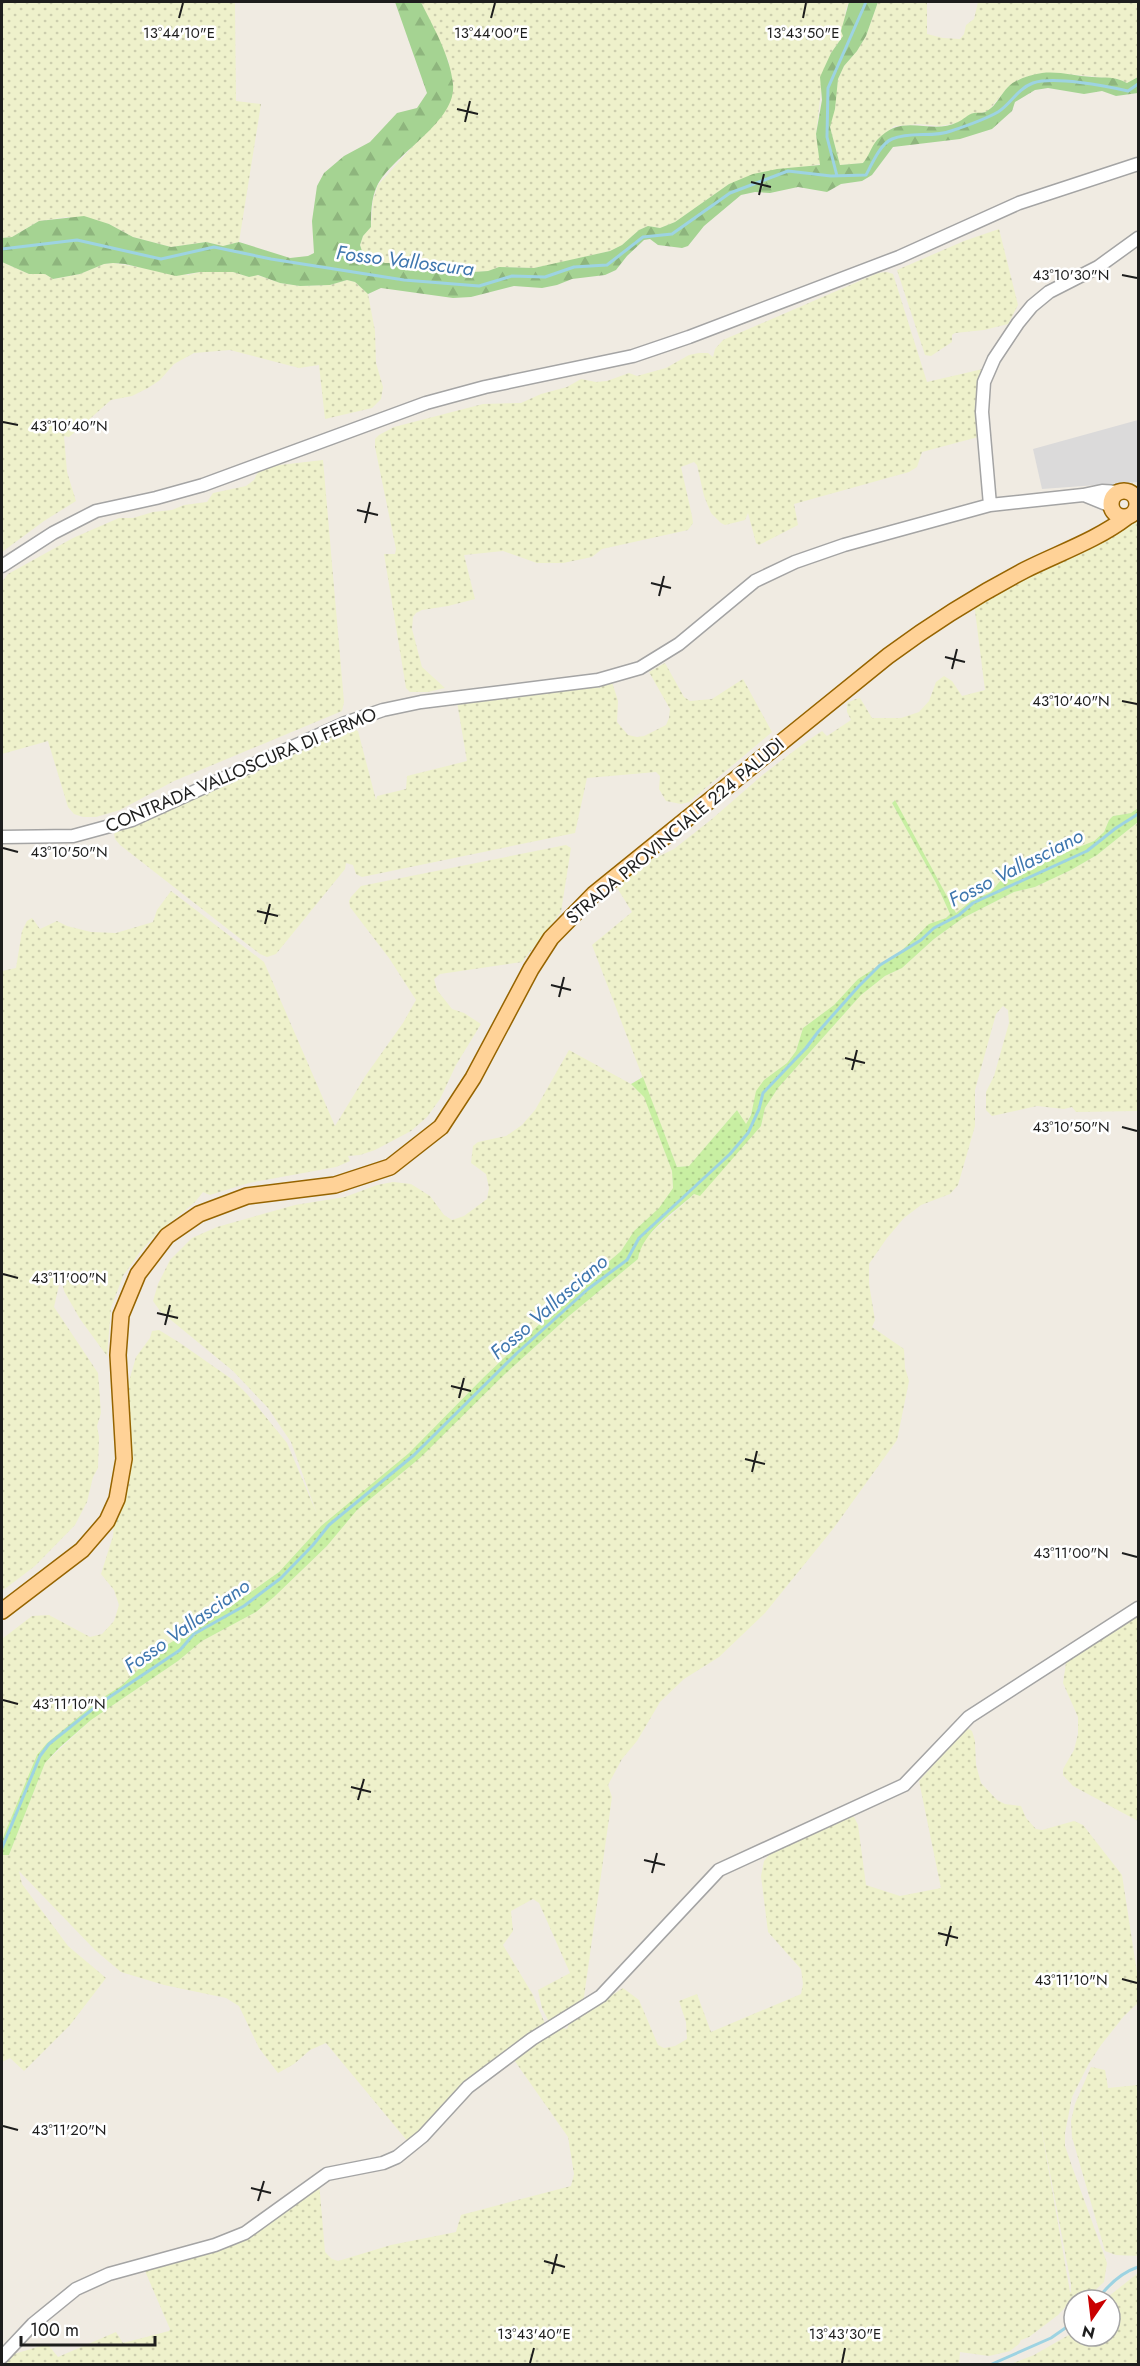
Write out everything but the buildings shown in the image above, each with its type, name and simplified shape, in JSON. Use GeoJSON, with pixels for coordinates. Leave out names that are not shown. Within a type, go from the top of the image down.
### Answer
{"type":"FeatureCollection","features":[{"type":"Feature","properties":{"kind":"main road"},"geometry":{"type":"LineString","coordinates":[[1128,491],[1136,503],[1132,515],[1116,515],[1111,507],[1113,497],[1128,491]]}},
{"type":"Feature","properties":{"kind":"main road","name":"STRADA PROVINCIALE 224 PALUDI"},"geometry":{"type":"LineString","coordinates":[[1093,538],[1107,524],[1111,507]]}},
{"type":"Feature","properties":{"kind":"main road","name":"STRADA PROVINCIALE 224 PALUDI"},"geometry":{"type":"LineString","coordinates":[[2,1611],[82,1550],[106,1521],[117,1499],[124,1459],[118,1355],[121,1315],[138,1274],[167,1236],[199,1214],[247,1196],[335,1185],[390,1167],[441,1126],[473,1078],[531,969],[551,938],[594,894],[879,663],[922,631],[1024,570],[1109,530],[1132,515]]}},
{"type":"Feature","properties":{"kind":"street"},"geometry":{"type":"LineString","coordinates":[[2,566],[53,533],[96,511],[203,485],[426,403],[485,387],[633,356],[690,337],[899,257],[1019,203],[1138,164]]}},
{"type":"Feature","properties":{"kind":"street"},"geometry":{"type":"LineString","coordinates":[[990,505],[982,412],[984,382],[994,359],[1018,322],[1032,306],[1049,292],[1098,267],[1138,238]]}},
{"type":"Feature","properties":{"kind":"street","name":"CONTRADA VALLOSCURA DI FERMO"},"geometry":{"type":"LineString","coordinates":[[2,837],[73,836],[102,830],[132,820],[345,723],[383,710],[422,702],[598,680],[640,668],[679,644],[755,581],[795,562],[844,545],[990,505],[1102,491],[1128,491]]}},
{"type":"Feature","properties":{"kind":"street","name":"CONTRADA VALLOSCURA DI FERMO"},"geometry":{"type":"LineString","coordinates":[[1083,495],[1111,507]]}},
{"type":"Feature","properties":{"kind":"street"},"geometry":{"type":"LineString","coordinates":[[2,2357],[33,2324],[76,2289],[109,2274],[215,2245],[245,2233],[327,2174],[383,2163],[397,2157],[423,2136],[468,2087],[532,2039],[601,1996],[719,1870],[904,1785],[969,1717],[1138,1608]]}},
{"type":"Feature","properties":{"kind":"shaded area"},"geometry":{"type":"Polygon","coordinates":[[[1138,420],[1138,482],[1042,489],[1033,449],[1138,420]]]}},
{"type":"Feature","properties":{"kind":"green space"},"geometry":{"type":"Polygon","coordinates":[[[2,2],[235,2],[236,101],[261,104],[239,242],[223,246],[206,242],[171,247],[133,237],[109,224],[67,217],[39,221],[12,237],[2,238],[2,2]]]}},
{"type":"Feature","properties":{"kind":"green space"},"geometry":{"type":"Polygon","coordinates":[[[395,2],[421,2],[448,62],[453,84],[452,98],[435,125],[396,162],[377,186],[372,201],[371,227],[363,236],[360,245],[362,251],[369,257],[385,263],[415,263],[459,273],[488,271],[499,267],[534,268],[610,251],[622,245],[639,230],[648,226],[660,228],[675,222],[729,184],[753,174],[820,165],[816,134],[822,100],[820,77],[831,53],[843,36],[841,31],[849,2],[878,2],[866,36],[844,66],[838,79],[835,109],[830,127],[840,165],[863,163],[877,140],[887,131],[897,127],[907,125],[948,126],[972,114],[985,112],[1011,84],[1033,75],[1061,73],[1114,78],[1127,83],[1138,77],[1138,93],[1116,96],[1102,91],[1084,94],[1048,88],[1035,90],[1015,102],[1012,111],[992,129],[960,139],[893,147],[872,175],[862,181],[841,184],[827,192],[798,187],[770,193],[755,192],[741,195],[704,226],[688,246],[682,248],[658,245],[650,239],[644,240],[616,270],[605,275],[572,279],[542,288],[514,286],[471,297],[453,298],[381,288],[368,294],[355,282],[347,280],[330,285],[300,286],[280,283],[258,275],[249,277],[233,272],[200,272],[176,276],[113,263],[104,264],[80,274],[53,279],[45,274],[29,274],[2,262],[2,238],[12,237],[39,221],[84,216],[109,224],[133,237],[171,247],[206,242],[223,246],[239,242],[290,258],[314,253],[312,221],[317,186],[324,173],[344,156],[370,142],[397,113],[417,108],[427,93],[395,2]]]}},
{"type":"Feature","properties":{"kind":"green space"},"geometry":{"type":"Polygon","coordinates":[[[421,2],[849,2],[846,8],[843,36],[831,53],[821,90],[816,134],[821,164],[729,184],[675,222],[660,228],[648,226],[639,230],[622,245],[610,251],[550,265],[534,268],[499,267],[488,271],[459,273],[415,263],[385,263],[369,257],[362,251],[360,245],[363,236],[371,227],[373,200],[378,185],[445,111],[449,62],[421,2]]]}},
{"type":"Feature","properties":{"kind":"green space"},"geometry":{"type":"Polygon","coordinates":[[[878,2],[927,2],[927,34],[960,39],[966,25],[974,19],[978,2],[1138,2],[1138,77],[1127,83],[1118,79],[1079,75],[1042,73],[1029,76],[1008,87],[988,111],[973,113],[957,123],[940,126],[919,124],[894,126],[876,141],[863,163],[840,165],[830,127],[838,79],[844,66],[866,36],[878,2]]]}},
{"type":"Feature","properties":{"kind":"green space"},"geometry":{"type":"Polygon","coordinates":[[[999,229],[1018,305],[1008,324],[984,330],[955,333],[952,335],[952,342],[931,356],[925,355],[897,270],[964,241],[999,229]]]}},
{"type":"Feature","properties":{"kind":"green space"},"geometry":{"type":"Polygon","coordinates":[[[2,262],[29,274],[45,274],[54,279],[80,274],[104,264],[113,263],[188,275],[200,272],[233,272],[249,277],[257,275],[280,283],[300,286],[330,285],[347,280],[355,282],[368,294],[375,331],[376,363],[383,387],[381,399],[372,408],[325,419],[319,365],[299,368],[230,350],[194,353],[174,364],[160,380],[148,388],[132,396],[111,400],[69,437],[64,436],[67,472],[76,501],[2,552],[2,262]]]}},
{"type":"Feature","properties":{"kind":"green space"},"geometry":{"type":"Polygon","coordinates":[[[878,273],[893,274],[927,382],[987,368],[982,436],[922,452],[917,467],[909,472],[794,504],[798,525],[759,545],[756,543],[748,513],[745,520],[725,525],[711,513],[704,496],[697,465],[694,462],[681,467],[693,523],[688,530],[602,549],[592,557],[563,563],[537,563],[503,551],[464,555],[475,599],[422,610],[413,617],[412,629],[422,667],[445,688],[428,692],[410,692],[406,688],[384,554],[395,554],[396,549],[375,447],[375,439],[379,435],[394,427],[483,404],[521,403],[541,394],[567,387],[581,379],[596,382],[607,381],[629,373],[637,376],[666,368],[689,355],[699,353],[708,353],[713,357],[715,349],[723,340],[878,273]]]}},
{"type":"Feature","properties":{"kind":"green space"},"geometry":{"type":"Polygon","coordinates":[[[323,460],[344,702],[342,711],[174,781],[120,810],[96,817],[74,814],[68,807],[48,741],[2,754],[2,582],[8,574],[73,538],[119,518],[133,518],[153,512],[172,510],[184,505],[207,502],[213,493],[246,486],[254,480],[258,472],[271,466],[323,460]]]}},
{"type":"Feature","properties":{"kind":"green space"},"geometry":{"type":"Polygon","coordinates":[[[1138,518],[1138,808],[1131,813],[1113,816],[1104,832],[1094,841],[1001,880],[991,892],[971,901],[956,913],[894,800],[892,803],[936,883],[950,914],[922,930],[900,952],[858,979],[834,1005],[803,1028],[796,1051],[787,1063],[764,1080],[746,1125],[737,1110],[689,1166],[677,1167],[592,945],[632,912],[616,886],[645,863],[674,849],[807,741],[822,731],[827,736],[851,720],[847,712],[847,703],[860,698],[872,718],[901,718],[919,712],[929,701],[936,682],[944,676],[952,681],[962,696],[985,690],[974,603],[1138,518]]]}},
{"type":"Feature","properties":{"kind":"green space"},"geometry":{"type":"Polygon","coordinates":[[[665,663],[684,697],[690,701],[712,699],[743,679],[772,732],[689,802],[681,804],[666,801],[659,789],[660,776],[656,772],[587,778],[575,833],[362,877],[356,874],[353,865],[346,863],[345,869],[276,954],[267,957],[260,954],[115,839],[114,834],[117,831],[348,727],[358,731],[376,800],[377,796],[406,789],[407,776],[467,761],[457,702],[593,685],[600,688],[605,683],[612,682],[618,701],[617,722],[628,735],[644,736],[666,725],[669,718],[670,709],[649,672],[665,663]]]}},
{"type":"Feature","properties":{"kind":"green space"},"geometry":{"type":"Polygon","coordinates":[[[895,800],[956,913],[971,901],[991,892],[1001,880],[1094,841],[1104,832],[1113,816],[1131,813],[1138,808],[1138,822],[1097,855],[1071,870],[1035,887],[1014,892],[963,918],[934,939],[902,968],[885,976],[861,995],[778,1088],[765,1108],[761,1126],[700,1196],[694,1194],[652,1231],[638,1259],[569,1316],[505,1374],[420,1458],[357,1510],[327,1546],[274,1597],[256,1612],[202,1641],[178,1661],[91,1720],[59,1748],[45,1763],[9,1855],[2,1857],[2,1840],[37,1755],[47,1743],[99,1700],[121,1686],[160,1649],[231,1606],[279,1572],[321,1526],[409,1453],[569,1296],[621,1251],[634,1231],[659,1208],[673,1188],[672,1171],[644,1097],[631,1084],[643,1077],[677,1167],[689,1166],[737,1110],[746,1124],[751,1115],[756,1091],[764,1080],[787,1063],[796,1051],[803,1028],[834,1005],[858,979],[900,952],[929,924],[946,918],[950,914],[936,883],[892,803],[895,800]]]}},
{"type":"Feature","properties":{"kind":"green space"},"geometry":{"type":"Polygon","coordinates":[[[1138,822],[1138,1111],[1076,1112],[1072,1107],[1064,1109],[1037,1106],[992,1116],[986,1110],[986,1092],[994,1076],[1009,1023],[1008,1010],[1003,1006],[996,1014],[975,1090],[975,1126],[958,1185],[950,1194],[921,1205],[904,1218],[869,1264],[869,1284],[875,1320],[872,1327],[904,1349],[905,1368],[909,1381],[897,1440],[833,1529],[765,1613],[719,1657],[684,1679],[660,1702],[637,1741],[622,1759],[608,1785],[612,1797],[583,2004],[550,2024],[542,2008],[538,1990],[570,1973],[539,1903],[533,1899],[511,1911],[513,1931],[503,1945],[533,1995],[546,2026],[409,2143],[326,2043],[310,2050],[294,2064],[278,2073],[259,2048],[239,2006],[226,1998],[164,1985],[121,1972],[95,1950],[19,1871],[22,1884],[68,1946],[106,1978],[70,2025],[24,2071],[10,2058],[2,2062],[2,1857],[9,1855],[45,1763],[91,1720],[178,1661],[202,1641],[256,1612],[274,1597],[327,1546],[357,1510],[420,1458],[505,1374],[569,1316],[638,1259],[639,1248],[647,1237],[721,1170],[761,1126],[765,1108],[778,1088],[861,995],[885,976],[902,968],[934,939],[963,918],[1014,892],[1035,887],[1071,870],[1097,855],[1138,822]]]}},
{"type":"Feature","properties":{"kind":"green space"},"geometry":{"type":"Polygon","coordinates":[[[566,845],[571,848],[561,912],[522,962],[440,974],[434,979],[437,990],[452,1009],[464,1013],[481,1024],[456,1065],[440,1099],[427,1117],[411,1131],[375,1150],[348,1156],[350,1161],[336,1167],[249,1183],[210,1195],[203,1192],[195,1202],[158,1232],[123,1276],[111,1308],[107,1356],[80,1319],[64,1291],[61,1276],[54,1307],[98,1373],[101,1413],[97,1426],[98,1468],[93,1477],[87,1502],[75,1525],[35,1566],[2,1591],[2,971],[16,968],[22,931],[27,921],[32,918],[40,929],[57,921],[91,932],[116,933],[153,922],[157,910],[171,891],[264,962],[335,1126],[416,1000],[389,958],[350,907],[351,897],[361,886],[566,845]]]}},
{"type":"Feature","properties":{"kind":"green space"},"geometry":{"type":"Polygon","coordinates":[[[569,1050],[631,1084],[644,1096],[672,1171],[673,1188],[659,1208],[634,1231],[621,1251],[569,1296],[409,1453],[321,1526],[279,1572],[231,1606],[160,1649],[121,1686],[99,1700],[47,1743],[2,1840],[2,1639],[32,1616],[49,1615],[90,1637],[102,1634],[114,1621],[119,1605],[114,1590],[101,1574],[113,1536],[125,1395],[136,1357],[150,1338],[152,1331],[159,1330],[180,1343],[233,1380],[247,1394],[287,1443],[317,1514],[291,1442],[268,1408],[233,1371],[160,1311],[153,1301],[158,1284],[170,1260],[192,1238],[217,1227],[295,1205],[345,1197],[377,1185],[393,1182],[411,1184],[430,1196],[444,1215],[452,1220],[464,1216],[487,1199],[489,1188],[486,1174],[471,1163],[473,1146],[478,1142],[506,1136],[522,1125],[535,1110],[569,1050]]]}},
{"type":"Feature","properties":{"kind":"green space"},"geometry":{"type":"Polygon","coordinates":[[[1138,1615],[1138,1821],[1073,1786],[1063,1775],[1063,1769],[1074,1750],[1078,1734],[1078,1717],[1063,1683],[1066,1663],[1070,1656],[1138,1615]]]}},
{"type":"Feature","properties":{"kind":"green space"},"geometry":{"type":"Polygon","coordinates":[[[967,1728],[972,1731],[975,1741],[976,1765],[981,1783],[997,1800],[1005,1804],[1021,1806],[1026,1818],[1036,1829],[1042,1830],[1074,1821],[1083,1825],[1122,1875],[1138,1979],[1138,2003],[1124,2016],[1088,2065],[1072,2097],[1065,2133],[1065,2146],[1107,2263],[1104,2282],[1098,2288],[1071,2288],[1039,2115],[1069,2288],[1062,2288],[1062,2311],[1058,2315],[1029,2337],[1021,2340],[1010,2351],[989,2356],[960,2352],[959,2364],[3,2364],[14,2354],[44,2345],[49,2346],[58,2357],[116,2332],[123,2343],[169,2331],[145,2271],[148,2268],[203,2253],[319,2182],[325,2252],[338,2261],[391,2245],[456,2232],[461,2215],[571,2186],[574,2174],[568,2137],[512,2057],[559,2027],[567,2029],[574,2020],[623,1988],[639,2000],[658,2045],[664,2048],[675,2046],[687,2039],[686,2022],[679,2001],[697,1994],[711,2032],[801,1994],[803,1984],[801,1969],[768,1932],[761,1876],[764,1861],[769,1855],[849,1816],[854,1817],[858,1825],[866,1885],[900,1896],[941,1888],[919,1781],[967,1728]]]}},
{"type":"Feature","properties":{"kind":"green space"},"geometry":{"type":"Polygon","coordinates":[[[1091,2067],[1105,2070],[1108,2088],[1138,2085],[1138,2256],[1116,2255],[1105,2251],[1072,2137],[1071,2121],[1075,2104],[1091,2067]]]}},
{"type":"Feature","properties":{"kind":"green space"},"geometry":{"type":"Polygon","coordinates":[[[1138,2273],[1138,2364],[1011,2364],[1034,2355],[1062,2339],[1062,2348],[1122,2348],[1122,2288],[1119,2288],[1138,2273]]]}},
{"type":"Feature","properties":{"kind":"waterway"},"geometry":{"type":"LineString","coordinates":[[837,176],[827,137],[828,88],[866,2]]}},
{"type":"Feature","properties":{"kind":"waterway","name":"Fosso Valloscura"},"geometry":{"type":"LineString","coordinates":[[2,249],[77,240],[161,259],[214,247],[271,259],[404,280],[479,286],[512,276],[545,277],[574,267],[607,265],[643,237],[672,234],[730,193],[788,171],[831,176],[866,175],[880,150],[892,139],[907,135],[944,133],[975,123],[998,112],[1033,83],[1066,81],[1128,91],[1138,84]]}},
{"type":"Feature","properties":{"kind":"waterway","name":"Fosso Vallasciano"},"geometry":{"type":"LineString","coordinates":[[2,1848],[40,1756],[49,1744],[99,1704],[180,1650],[194,1634],[244,1606],[281,1578],[329,1525],[414,1455],[517,1353],[588,1289],[627,1260],[639,1238],[730,1154],[748,1133],[759,1109],[763,1093],[880,965],[921,940],[934,928],[959,915],[973,903],[1087,851],[1138,814]]}},
{"type":"Feature","properties":{"kind":"waterway"},"geometry":{"type":"LineString","coordinates":[[1107,2288],[1115,2280],[1138,2267]]}},
{"type":"Feature","properties":{"kind":"waterway"},"geometry":{"type":"LineString","coordinates":[[992,2364],[1051,2338],[1062,2330]]}}]}
